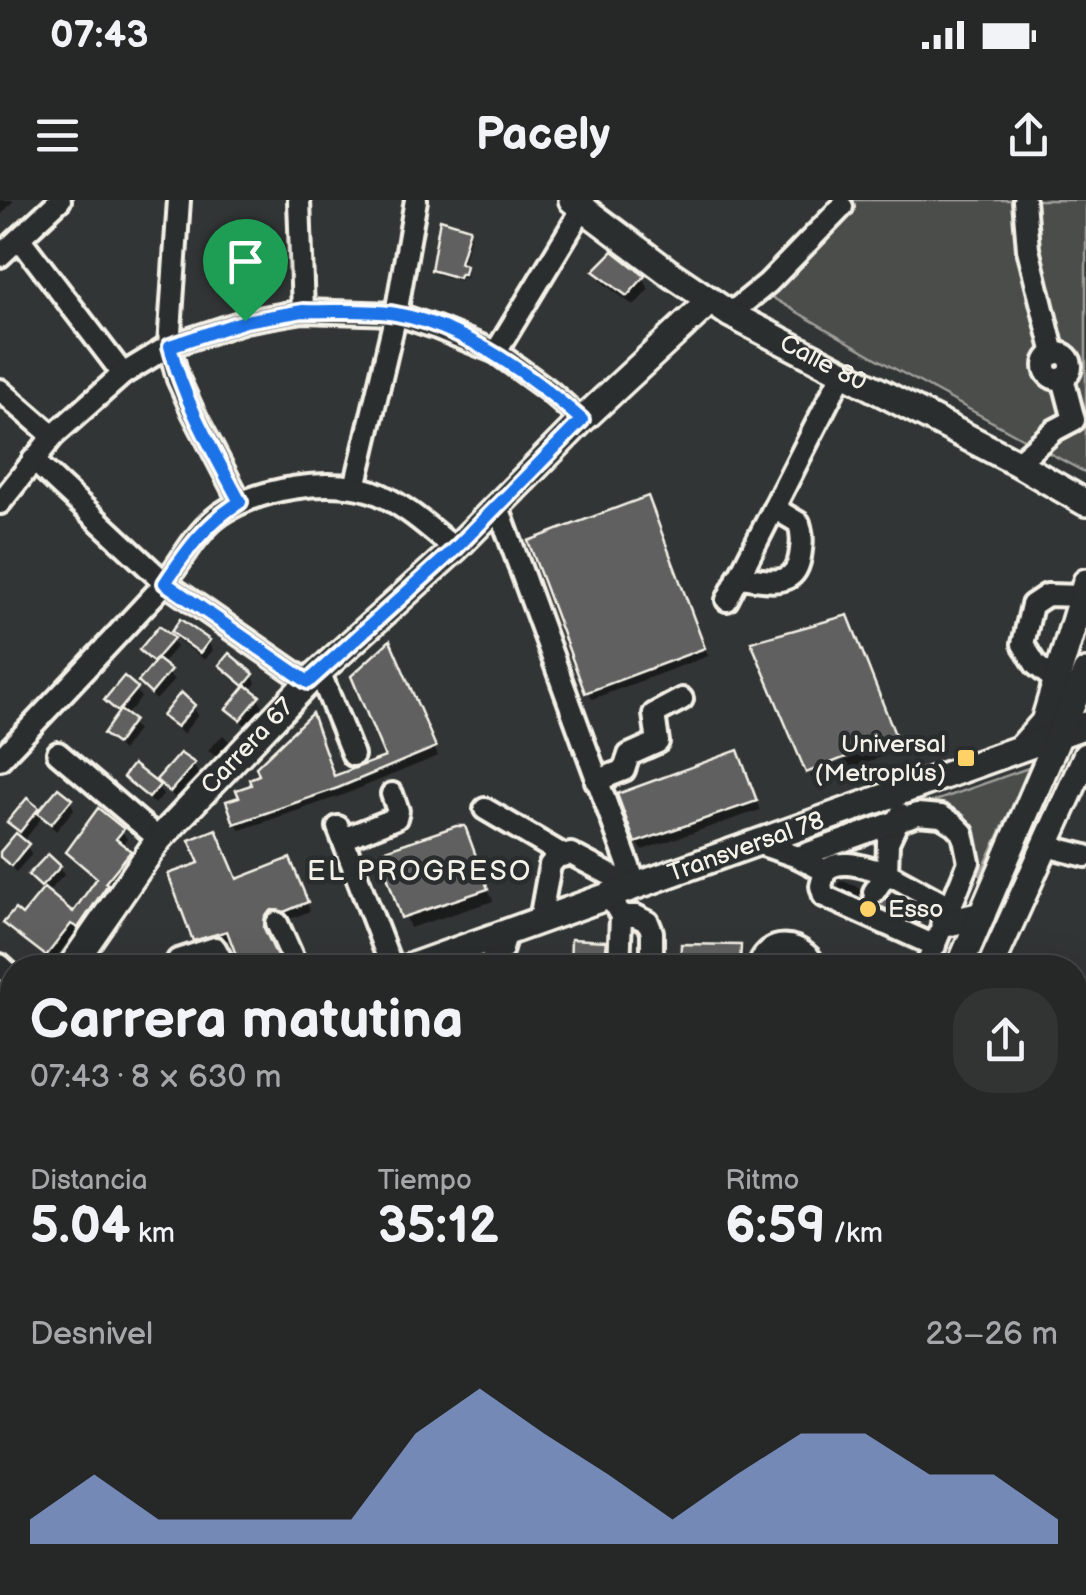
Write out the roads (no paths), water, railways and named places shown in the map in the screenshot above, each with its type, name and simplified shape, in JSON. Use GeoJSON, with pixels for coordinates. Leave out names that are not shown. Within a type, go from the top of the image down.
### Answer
{"type":"FeatureCollection","features":[{"type":"Feature","properties":{"kind":"main road","name":"Calle 80"},"geometry":{"type":"LineString","coordinates":[[577,204],[720,307],[1086,502]]}},
{"type":"Feature","properties":{"kind":"main road","name":"Carrera 67"},"geometry":{"type":"LineString","coordinates":[[79,955],[159,839],[314,677],[455,549],[582,420],[720,307]]}},
{"type":"Feature","properties":{"kind":"main road"},"geometry":{"type":"LineString","coordinates":[[1019,749],[1044,722],[1084,589]]}},
{"type":"Feature","properties":{"kind":"main road"},"geometry":{"type":"LineString","coordinates":[[1071,632],[1086,656]]}},
{"type":"Feature","properties":{"kind":"main road"},"geometry":{"type":"LineString","coordinates":[[965,955],[1086,672]]}},
{"type":"Feature","properties":{"kind":"main road","name":"Transversal 78"},"geometry":{"type":"LineString","coordinates":[[443,955],[540,920],[625,896],[757,843],[1086,725]]}},
{"type":"Feature","properties":{"kind":"main road"},"geometry":{"type":"LineString","coordinates":[[996,955],[1086,756]]}},
{"type":"Feature","properties":{"kind":"main road"},"geometry":{"type":"LineString","coordinates":[[935,947],[982,915]]}},
{"type":"Feature","properties":{"kind":"street"},"geometry":{"type":"LineString","coordinates":[[178,200],[170,346],[192,412],[240,502]]}},
{"type":"Feature","properties":{"kind":"street"},"geometry":{"type":"LineString","coordinates":[[299,200],[303,311]]}},
{"type":"Feature","properties":{"kind":"street"},"geometry":{"type":"LineString","coordinates":[[355,487],[396,314],[416,200]]}},
{"type":"Feature","properties":{"kind":"street"},"geometry":{"type":"LineString","coordinates":[[1017,463],[1055,430],[1080,420],[1063,378],[1070,371],[1070,362],[1064,354],[1054,354],[1028,249],[1024,200]]}},
{"type":"Feature","properties":{"kind":"street"},"geometry":{"type":"LineString","coordinates":[[0,256],[60,202]]}},
{"type":"Feature","properties":{"kind":"street"},"geometry":{"type":"LineString","coordinates":[[496,352],[577,204]]}},
{"type":"Feature","properties":{"kind":"street"},"geometry":{"type":"LineString","coordinates":[[720,307],[768,284],[842,207]]}},
{"type":"Feature","properties":{"kind":"street"},"geometry":{"type":"LineString","coordinates":[[20,239],[122,374]]}},
{"type":"Feature","properties":{"kind":"street"},"geometry":{"type":"LineString","coordinates":[[0,503],[53,436],[122,374],[170,346],[245,321],[303,311],[396,314],[496,352],[582,420]]}},
{"type":"Feature","properties":{"kind":"street"},"geometry":{"type":"LineString","coordinates":[[727,600],[843,372]]}},
{"type":"Feature","properties":{"kind":"street"},"geometry":{"type":"LineString","coordinates":[[0,390],[53,436]]}},
{"type":"Feature","properties":{"kind":"street"},"geometry":{"type":"LineString","coordinates":[[32,460],[165,583],[314,677],[353,755]]}},
{"type":"Feature","properties":{"kind":"street"},"geometry":{"type":"LineString","coordinates":[[0,759],[165,583],[195,539],[216,517],[240,502],[294,488],[355,487],[379,494],[420,519],[455,549]]}},
{"type":"Feature","properties":{"kind":"street"},"geometry":{"type":"LineString","coordinates":[[498,507],[596,780],[625,896],[636,916],[648,922],[652,932],[652,955]]}},
{"type":"Feature","properties":{"kind":"street"},"geometry":{"type":"LineString","coordinates":[[738,577],[794,577],[803,537],[800,523],[774,508]]}},
{"type":"Feature","properties":{"kind":"street"},"geometry":{"type":"LineString","coordinates":[[1056,681],[1036,665],[1024,644],[1032,606],[1047,595],[1084,589]]}},
{"type":"Feature","properties":{"kind":"street"},"geometry":{"type":"LineString","coordinates":[[596,780],[624,770],[629,755],[658,742],[654,714],[682,699]]}},
{"type":"Feature","properties":{"kind":"street"},"geometry":{"type":"LineString","coordinates":[[58,753],[159,839]]}},
{"type":"Feature","properties":{"kind":"street"},"geometry":{"type":"LineString","coordinates":[[868,905],[887,873],[888,842],[905,805],[906,788]]}},
{"type":"Feature","properties":{"kind":"street"},"geometry":{"type":"LineString","coordinates":[[387,955],[340,833],[396,818],[392,794]]}},
{"type":"Feature","properties":{"kind":"street"},"geometry":{"type":"LineString","coordinates":[[485,809],[563,854],[571,854],[625,896]]}},
{"type":"Feature","properties":{"kind":"street"},"geometry":{"type":"LineString","coordinates":[[798,857],[898,819],[917,814],[941,816],[963,833],[969,862],[935,947]]}},
{"type":"Feature","properties":{"kind":"street"},"geometry":{"type":"LineString","coordinates":[[757,843],[798,857],[825,872]]}},
{"type":"Feature","properties":{"kind":"street"},"geometry":{"type":"LineString","coordinates":[[1046,846],[1086,856]]}},
{"type":"Feature","properties":{"kind":"street"},"geometry":{"type":"LineString","coordinates":[[540,920],[550,865],[563,854]]}},
{"type":"Feature","properties":{"kind":"street"},"geometry":{"type":"LineString","coordinates":[[843,863],[887,873],[935,947],[868,905],[824,896],[820,886],[825,872],[832,864],[843,863]]}},
{"type":"Feature","properties":{"kind":"street"},"geometry":{"type":"LineString","coordinates":[[620,955],[625,896]]}},
{"type":"Feature","properties":{"kind":"street"},"geometry":{"type":"LineString","coordinates":[[278,922],[292,955]]}},
{"type":"Feature","properties":{"kind":"street"},"geometry":{"type":"LineString","coordinates":[[496,955],[506,932]]}},
{"type":"Feature","properties":{"kind":"street"},"geometry":{"type":"LineString","coordinates":[[762,955],[772,946],[786,945],[800,947],[807,955]]}},
{"type":"Feature","properties":{"kind":"street"},"geometry":{"type":"LineString","coordinates":[[193,955],[215,948],[219,955]]}},
{"type":"Feature","properties":{"kind":"place","name":"Universal (Metroplús)"},"geometry":{"type":"Point","coordinates":[966,758]}},
{"type":"Feature","properties":{"kind":"place","name":"Esso"},"geometry":{"type":"Point","coordinates":[868,909]}},
{"type":"Feature","properties":{"kind":"district","name":"EL PROGRESO"},"geometry":{"type":"Point","coordinates":[420,871]}}]}
